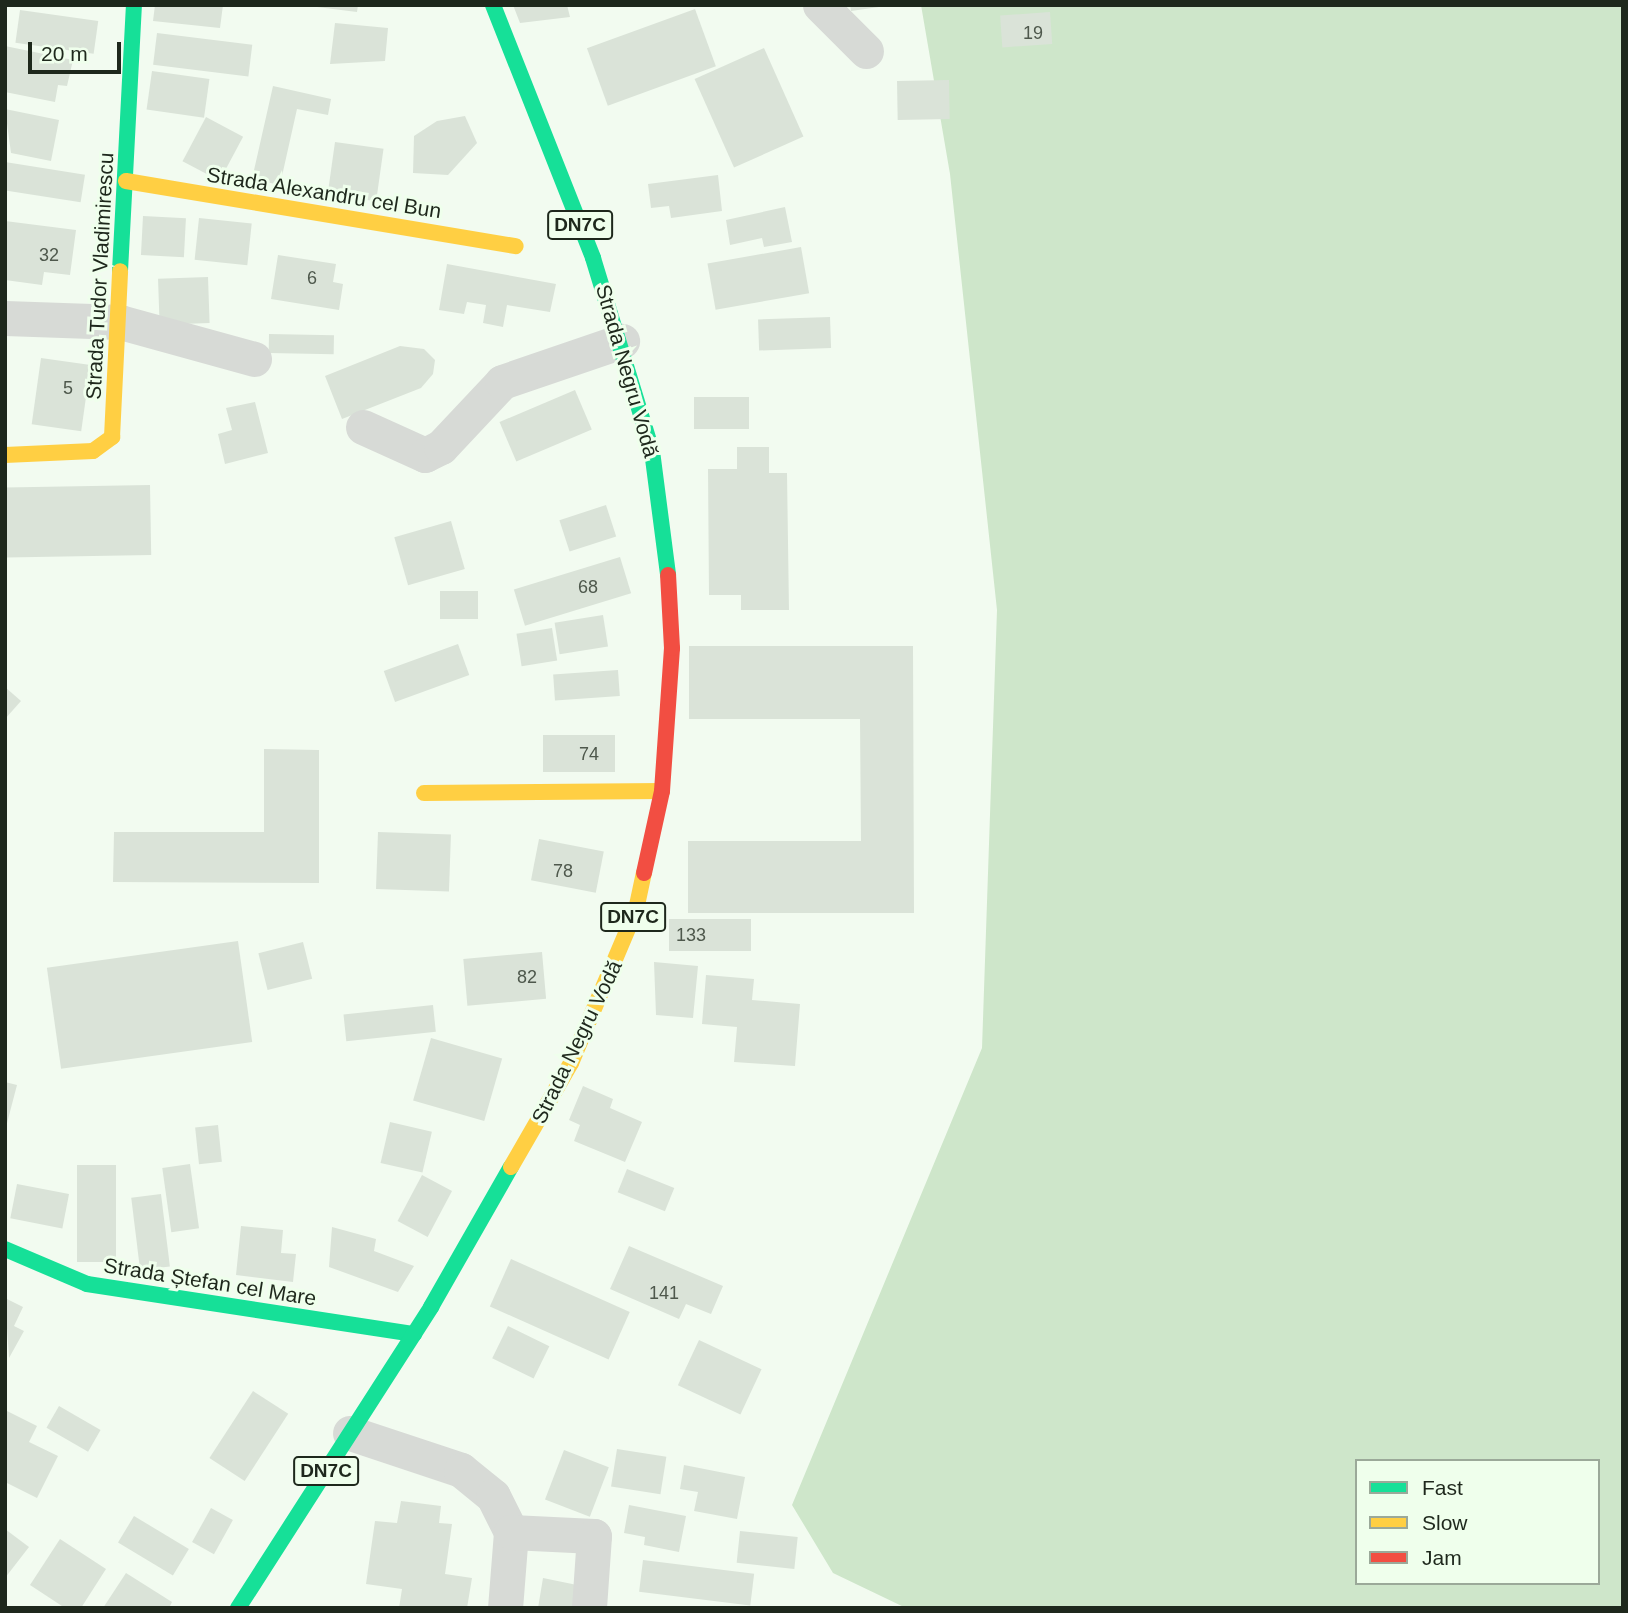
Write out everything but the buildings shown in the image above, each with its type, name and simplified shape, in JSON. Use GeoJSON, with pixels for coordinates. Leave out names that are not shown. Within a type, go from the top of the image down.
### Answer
{"type":"FeatureCollection","features":[{"type":"Feature","properties":{"kind":"main road","name":"Strada Tudor Vladimirescu"},"geometry":{"type":"LineString","coordinates":[[5,455],[93,451],[109,443],[120,322],[134,5]]}},
{"type":"Feature","properties":{"kind":"main road","name":"Strada Negru Vodă"},"geometry":{"type":"LineString","coordinates":[[238,1608],[414,1334],[549,1105],[598,1009],[636,909],[662,791],[672,648],[665,524],[622,341],[493,5]]}},
{"type":"Feature","properties":{"kind":"main road","name":"Strada Alexandru cel Bun"},"geometry":{"type":"LineString","coordinates":[[126,181],[516,246]]}},
{"type":"Feature","properties":{"kind":"main road"},"geometry":{"type":"LineString","coordinates":[[424,793],[662,791]]}},
{"type":"Feature","properties":{"kind":"main road","name":"Strada Ștefan cel Mare"},"geometry":{"type":"LineString","coordinates":[[5,1249],[87,1284],[414,1334]]}},
{"type":"Feature","properties":{"kind":"street"},"geometry":{"type":"LineString","coordinates":[[820,5],[866,51]]}},
{"type":"Feature","properties":{"kind":"street"},"geometry":{"type":"LineString","coordinates":[[5,318],[120,322],[254,359]]}},
{"type":"Feature","properties":{"kind":"street"},"geometry":{"type":"LineString","coordinates":[[363,427],[425,455],[441,447],[502,382],[622,341]]}},
{"type":"Feature","properties":{"kind":"street"},"geometry":{"type":"LineString","coordinates":[[350,1433],[461,1470],[493,1496],[512,1532],[505,1608]]}},
{"type":"Feature","properties":{"kind":"street"},"geometry":{"type":"LineString","coordinates":[[512,1532],[594,1536],[589,1608]]}},
{"type":"Feature","properties":{"kind":"green space"},"geometry":{"type":"Polygon","coordinates":[[[921,5],[1623,5],[1623,1608],[906,1608],[833,1573],[792,1505],[982,1048],[997,610],[950,174],[921,5]]]}},
{"type":"Feature","properties":{"kind":"traffic: fast"},"geometry":{"type":"LineString","coordinates":[[120,271],[134,5]]}},
{"type":"Feature","properties":{"kind":"traffic: fast"},"geometry":{"type":"LineString","coordinates":[[493,5],[593,258],[652,451],[668,575]]}},
{"type":"Feature","properties":{"kind":"traffic: fast"},"geometry":{"type":"LineString","coordinates":[[238,1608],[431,1307],[511,1167]]}},
{"type":"Feature","properties":{"kind":"traffic: fast"},"geometry":{"type":"LineString","coordinates":[[5,1249],[87,1284],[414,1334]]}},
{"type":"Feature","properties":{"kind":"traffic: slow"},"geometry":{"type":"LineString","coordinates":[[126,181],[516,246]]}},
{"type":"Feature","properties":{"kind":"traffic: slow"},"geometry":{"type":"LineString","coordinates":[[5,455],[93,451],[112,437],[120,271]]}},
{"type":"Feature","properties":{"kind":"traffic: slow"},"geometry":{"type":"LineString","coordinates":[[424,793],[662,791]]}},
{"type":"Feature","properties":{"kind":"traffic: slow"},"geometry":{"type":"LineString","coordinates":[[511,1167],[571,1063],[636,910],[644,873]]}},
{"type":"Feature","properties":{"kind":"traffic: jam"},"geometry":{"type":"LineString","coordinates":[[644,873],[662,791],[672,648],[668,575]]}}]}
